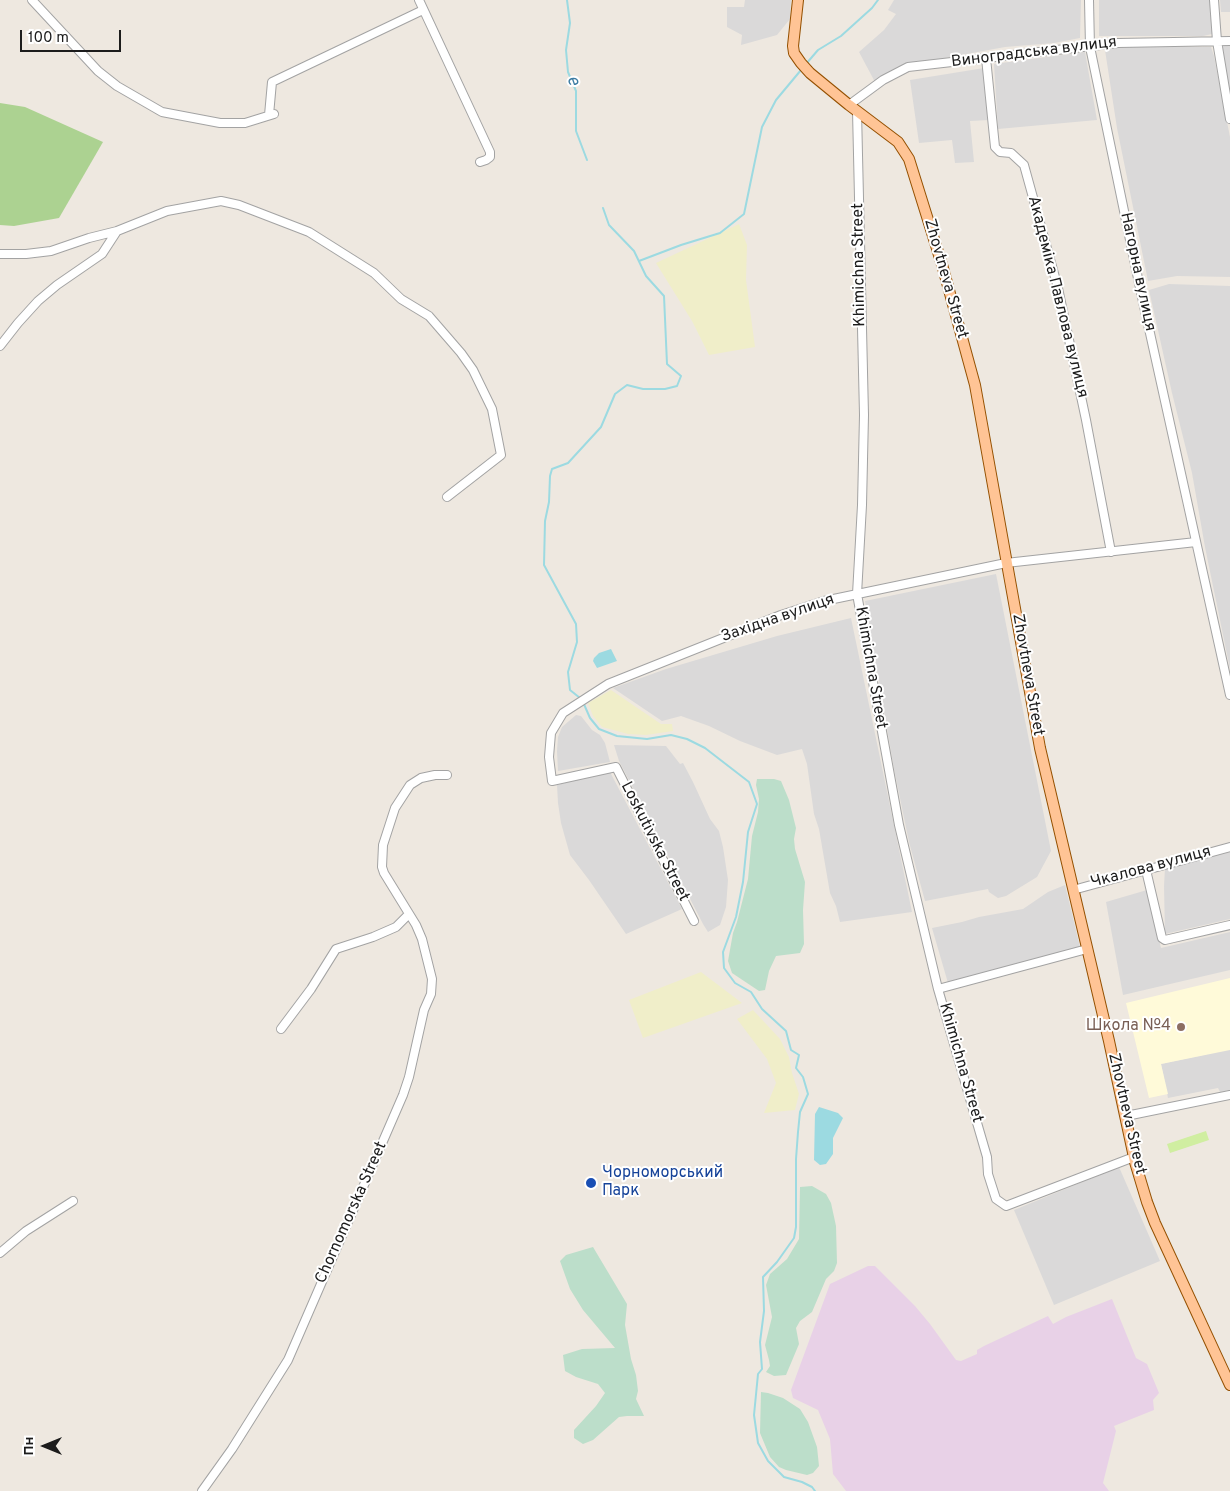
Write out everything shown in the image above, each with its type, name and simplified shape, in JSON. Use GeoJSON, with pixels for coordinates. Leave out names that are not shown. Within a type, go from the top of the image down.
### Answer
{"type":"FeatureCollection","features":[{"type":"Feature","properties":{"kind":"main road","name":"Zhovtneva Street"},"geometry":{"type":"LineString","coordinates":[[798,0],[793,46],[794,53],[804,67],[898,142],[909,159],[943,268],[975,384],[1038,738],[1134,1157],[1155,1223],[1230,1385]]}},
{"type":"Feature","properties":{"kind":"street"},"geometry":{"type":"LineString","coordinates":[[32,0],[98,71],[117,86],[162,112],[220,123],[246,123],[271,115],[272,82],[424,10]]}},
{"type":"Feature","properties":{"kind":"street"},"geometry":{"type":"LineString","coordinates":[[419,0],[490,152],[490,156],[480,162]]}},
{"type":"Feature","properties":{"kind":"street","name":"Нагорна вулиця"},"geometry":{"type":"LineString","coordinates":[[1089,0],[1090,47],[1140,288],[1230,695]]}},
{"type":"Feature","properties":{"kind":"street"},"geometry":{"type":"LineString","coordinates":[[1214,0],[1216,41],[1230,119]]}},
{"type":"Feature","properties":{"kind":"street","name":"Виноградська вулиця"},"geometry":{"type":"LineString","coordinates":[[853,108],[883,80],[908,68],[1118,43],[1230,41]]}},
{"type":"Feature","properties":{"kind":"street","name":"Академіка Павлова вулиця"},"geometry":{"type":"LineString","coordinates":[[986,58],[995,147],[1000,152],[1011,153],[1024,165],[1058,288],[1111,552]]}},
{"type":"Feature","properties":{"kind":"street","name":"Khimichna Street"},"geometry":{"type":"LineString","coordinates":[[853,108],[864,415],[857,594],[899,825],[938,989],[987,1157],[988,1174],[996,1198],[1006,1206],[1134,1157]]}},
{"type":"Feature","properties":{"kind":"street"},"geometry":{"type":"LineString","coordinates":[[0,254],[26,254],[51,251],[117,231],[167,211],[221,201],[239,205],[309,232],[374,273],[401,299],[429,316],[473,370],[492,409],[501,452],[500,455],[446,497]]}},
{"type":"Feature","properties":{"kind":"street"},"geometry":{"type":"LineString","coordinates":[[0,346],[38,301],[57,285],[102,254],[117,231]]}},
{"type":"Feature","properties":{"kind":"street","name":"Західна вулиця"},"geometry":{"type":"LineString","coordinates":[[552,781],[549,757],[551,733],[563,713],[608,684],[781,615],[824,601],[1006,563],[1196,542]]}},
{"type":"Feature","properties":{"kind":"street","name":"Loskutivska Street"},"geometry":{"type":"LineString","coordinates":[[552,781],[616,768],[694,921]]}},
{"type":"Feature","properties":{"kind":"street","name":"Chornomorska Street"},"geometry":{"type":"LineString","coordinates":[[202,1491],[232,1449],[288,1360],[403,1095],[432,984],[422,939],[382,868],[383,845],[395,808],[410,785],[420,778],[447,775]]}},
{"type":"Feature","properties":{"kind":"street","name":"Чкалова вулиця"},"geometry":{"type":"LineString","coordinates":[[1073,890],[1230,847]]}},
{"type":"Feature","properties":{"kind":"street"},"geometry":{"type":"LineString","coordinates":[[1146,870],[1162,938],[1165,940],[1230,925]]}},
{"type":"Feature","properties":{"kind":"street"},"geometry":{"type":"LineString","coordinates":[[280,1029],[312,989],[336,949],[396,927],[409,914]]}},
{"type":"Feature","properties":{"kind":"street"},"geometry":{"type":"LineString","coordinates":[[938,989],[1087,949]]}},
{"type":"Feature","properties":{"kind":"street"},"geometry":{"type":"LineString","coordinates":[[1126,1122],[1131,1115],[1230,1095]]}},
{"type":"Feature","properties":{"kind":"street"},"geometry":{"type":"LineString","coordinates":[[0,1253],[26,1231],[73,1201]]}},
{"type":"Feature","properties":{"kind":"shaded area"},"geometry":{"type":"Polygon","coordinates":[[[745,0],[791,0],[790,19],[777,35],[741,45],[742,35],[727,27],[727,7],[744,7],[745,0]]]}},
{"type":"Feature","properties":{"kind":"shaded area"},"geometry":{"type":"Polygon","coordinates":[[[894,0],[1081,0],[1080,38],[1054,43],[1005,47],[912,64],[893,71],[875,82],[859,52],[884,30],[896,14],[888,10],[894,0]]]}},
{"type":"Feature","properties":{"kind":"shaded area"},"geometry":{"type":"Polygon","coordinates":[[[1099,0],[1210,0],[1212,34],[1203,36],[1099,36],[1099,0]]]}},
{"type":"Feature","properties":{"kind":"shaded area"},"geometry":{"type":"Polygon","coordinates":[[[1220,0],[1230,0],[1230,12],[1221,12],[1220,0]]]}},
{"type":"Feature","properties":{"kind":"shaded area"},"geometry":{"type":"Polygon","coordinates":[[[1220,45],[1230,45],[1230,99],[1220,45]]]}},
{"type":"Feature","properties":{"kind":"shaded area"},"geometry":{"type":"Polygon","coordinates":[[[1119,46],[1211,47],[1230,137],[1230,277],[1177,276],[1148,281],[1117,128],[1105,50],[1119,46]]]}},
{"type":"Feature","properties":{"kind":"shaded area"},"geometry":{"type":"Polygon","coordinates":[[[1085,52],[1097,120],[998,129],[994,64],[1085,52]]]}},
{"type":"Feature","properties":{"kind":"shaded area"},"geometry":{"type":"Polygon","coordinates":[[[984,68],[989,120],[970,121],[974,162],[955,163],[952,140],[919,143],[910,80],[984,68]]]}},
{"type":"Feature","properties":{"kind":"shaded area"},"geometry":{"type":"Polygon","coordinates":[[[739,224],[747,245],[746,280],[755,347],[709,355],[692,321],[656,263],[739,224]]]}},
{"type":"Feature","properties":{"kind":"shaded area"},"geometry":{"type":"Polygon","coordinates":[[[1169,284],[1230,286],[1230,669],[1192,473],[1149,290],[1169,284]]]}},
{"type":"Feature","properties":{"kind":"shaded area"},"geometry":{"type":"Polygon","coordinates":[[[996,574],[1051,851],[1037,877],[1006,896],[998,898],[989,892],[988,889],[925,901],[909,842],[894,769],[865,601],[996,574]]]}},
{"type":"Feature","properties":{"kind":"shaded area"},"geometry":{"type":"Polygon","coordinates":[[[851,618],[912,912],[840,922],[830,893],[819,829],[814,814],[807,764],[802,749],[777,755],[681,716],[662,721],[613,688],[666,669],[777,636],[851,618]]]}},
{"type":"Feature","properties":{"kind":"shaded area"},"geometry":{"type":"Polygon","coordinates":[[[611,690],[661,724],[672,724],[673,731],[646,735],[628,734],[602,727],[593,716],[588,703],[611,690]]]}},
{"type":"Feature","properties":{"kind":"shaded area"},"geometry":{"type":"Polygon","coordinates":[[[576,715],[581,716],[592,730],[600,735],[605,743],[610,762],[558,771],[558,737],[562,727],[576,715]]]}},
{"type":"Feature","properties":{"kind":"shaded area"},"geometry":{"type":"Polygon","coordinates":[[[614,745],[666,746],[680,764],[683,763],[710,819],[719,831],[728,880],[726,907],[720,925],[708,932],[619,761],[614,745]]]}},
{"type":"Feature","properties":{"kind":"shaded area"},"geometry":{"type":"Polygon","coordinates":[[[610,772],[682,909],[626,934],[570,855],[561,823],[558,803],[557,785],[610,772]]]}},
{"type":"Feature","properties":{"kind":"shaded area"},"geometry":{"type":"Polygon","coordinates":[[[1230,852],[1230,919],[1165,934],[1165,868],[1230,852]]]}},
{"type":"Feature","properties":{"kind":"shaded area"},"geometry":{"type":"Polygon","coordinates":[[[1065,885],[1080,947],[948,983],[932,928],[1023,909],[1048,892],[1065,885]]]}},
{"type":"Feature","properties":{"kind":"shaded area"},"geometry":{"type":"Polygon","coordinates":[[[1147,890],[1161,948],[1230,932],[1230,970],[1123,995],[1106,902],[1147,890]]]}},
{"type":"Feature","properties":{"kind":"shaded area"},"geometry":{"type":"Polygon","coordinates":[[[701,972],[742,1003],[643,1038],[629,1000],[701,972]]]}},
{"type":"Feature","properties":{"kind":"shaded area","name":"Школа №4"},"geometry":{"type":"Polygon","coordinates":[[[1230,978],[1230,1050],[1161,1064],[1168,1094],[1149,1098],[1126,1003],[1230,978]]]}},
{"type":"Feature","properties":{"kind":"shaded area"},"geometry":{"type":"Polygon","coordinates":[[[753,1010],[780,1039],[789,1057],[799,1094],[795,1110],[764,1113],[776,1083],[767,1059],[737,1019],[753,1010]]]}},
{"type":"Feature","properties":{"kind":"shaded area"},"geometry":{"type":"Polygon","coordinates":[[[1230,1049],[1230,1090],[1220,1092],[1218,1088],[1168,1098],[1161,1064],[1230,1049]]]}},
{"type":"Feature","properties":{"kind":"shaded area"},"geometry":{"type":"Polygon","coordinates":[[[1119,1167],[1160,1261],[1054,1305],[1014,1210],[1119,1167]]]}},
{"type":"Feature","properties":{"kind":"shaded area"},"geometry":{"type":"Polygon","coordinates":[[[868,1266],[875,1266],[915,1306],[956,1360],[961,1361],[977,1354],[977,1350],[984,1346],[1048,1316],[1053,1324],[1112,1299],[1136,1358],[1147,1364],[1159,1393],[1153,1400],[1154,1410],[1114,1426],[1116,1431],[1103,1483],[1109,1491],[846,1491],[833,1474],[830,1439],[818,1410],[793,1398],[791,1390],[830,1284],[868,1266]]]}},
{"type":"Feature","properties":{"kind":"green space"},"geometry":{"type":"Polygon","coordinates":[[[0,103],[25,107],[103,142],[59,218],[14,226],[0,225],[0,103]]]}},
{"type":"Feature","properties":{"kind":"green space"},"geometry":{"type":"Polygon","coordinates":[[[757,779],[781,781],[789,800],[796,828],[795,849],[805,882],[803,910],[804,944],[800,953],[776,956],[769,971],[765,990],[759,991],[732,973],[728,961],[733,933],[748,879],[752,836],[758,812],[757,779]]]}},
{"type":"Feature","properties":{"kind":"green space"},"geometry":{"type":"Polygon","coordinates":[[[1206,1131],[1209,1140],[1170,1153],[1167,1144],[1206,1131]]]}},
{"type":"Feature","properties":{"kind":"green space"},"geometry":{"type":"Polygon","coordinates":[[[812,1186],[826,1194],[831,1203],[836,1226],[837,1263],[834,1271],[826,1279],[812,1312],[800,1321],[796,1328],[799,1344],[786,1375],[774,1376],[766,1372],[770,1366],[765,1345],[772,1317],[766,1285],[770,1274],[787,1259],[799,1239],[800,1187],[812,1186]]]}},
{"type":"Feature","properties":{"kind":"green space"},"geometry":{"type":"Polygon","coordinates":[[[593,1247],[627,1304],[625,1325],[636,1375],[638,1391],[636,1399],[644,1416],[619,1417],[593,1440],[583,1444],[574,1438],[574,1430],[605,1393],[598,1384],[576,1377],[565,1371],[563,1355],[582,1349],[615,1348],[583,1310],[570,1289],[560,1261],[566,1255],[593,1247]]]}},
{"type":"Feature","properties":{"kind":"green space"},"geometry":{"type":"Polygon","coordinates":[[[761,1392],[783,1398],[800,1409],[808,1422],[817,1447],[819,1466],[813,1473],[807,1475],[786,1470],[779,1467],[770,1457],[760,1433],[761,1392]]]}},
{"type":"Feature","properties":{"kind":"water"},"geometry":{"type":"Polygon","coordinates":[[[611,649],[617,661],[597,668],[593,661],[594,658],[599,653],[611,649]]]}},
{"type":"Feature","properties":{"kind":"water"},"geometry":{"type":"Polygon","coordinates":[[[819,1107],[838,1113],[843,1118],[833,1138],[833,1154],[826,1164],[820,1165],[814,1160],[815,1114],[819,1107]]]}},
{"type":"Feature","properties":{"kind":"waterway","name":"e"},"geometry":{"type":"LineString","coordinates":[[567,0],[570,23],[566,50],[568,72],[576,91],[576,131],[587,160]]}},
{"type":"Feature","properties":{"kind":"waterway"},"geometry":{"type":"LineString","coordinates":[[806,64],[818,50],[841,36],[872,8],[878,0]]}},
{"type":"Feature","properties":{"kind":"waterway"},"geometry":{"type":"LineString","coordinates":[[639,261],[720,233],[744,214],[762,127],[776,100],[801,70]]}},
{"type":"Feature","properties":{"kind":"waterway"},"geometry":{"type":"LineString","coordinates":[[580,698],[570,690],[568,672],[577,642],[576,624],[544,565],[545,521],[552,469],[568,463],[601,427],[615,394],[627,385],[643,389],[665,389],[677,386],[681,376],[667,364],[664,296],[646,276],[634,251],[609,225],[603,208]]}},
{"type":"Feature","properties":{"kind":"waterway"},"geometry":{"type":"LineString","coordinates":[[583,702],[590,718],[599,729],[617,736],[647,739],[671,735],[687,739],[705,748],[749,782],[757,804],[748,832],[743,882],[736,917],[723,952],[724,968],[735,983],[751,992],[762,1009],[786,1031],[791,1050],[799,1055],[796,1068],[803,1077],[808,1094],[800,1112],[798,1132],[796,1227],[794,1238],[777,1262],[763,1277],[764,1311],[760,1342],[762,1369],[758,1374],[754,1415],[758,1443],[768,1461],[784,1477],[802,1482],[812,1487],[815,1491]]}},
{"type":"Feature","properties":{"kind":"place","name":"Школа №4"},"geometry":{"type":"Point","coordinates":[1181,1027]}},
{"type":"Feature","properties":{"kind":"place","name":"Чорноморський Парк"},"geometry":{"type":"Point","coordinates":[591,1183]}}]}
